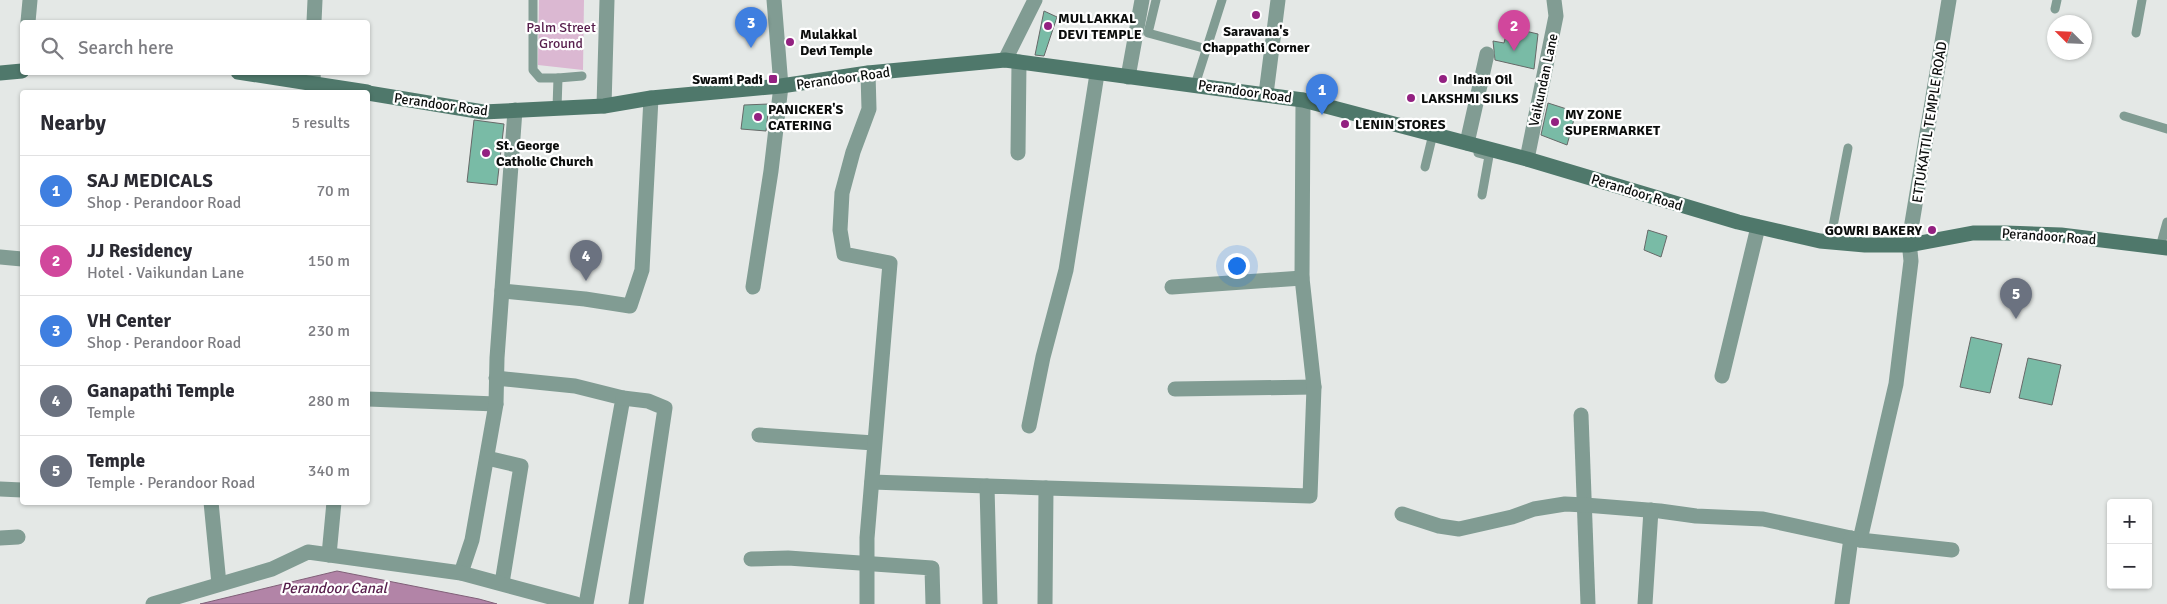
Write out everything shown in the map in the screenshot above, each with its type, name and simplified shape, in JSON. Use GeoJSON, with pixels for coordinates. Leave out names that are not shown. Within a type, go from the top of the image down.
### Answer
{"type":"FeatureCollection","features":[{"type":"Feature","properties":{"kind":"main road","name":"Perandoor Road"},"geometry":{"type":"LineString","coordinates":[[370,93],[483,112],[604,106],[651,98],[781,86],[868,73],[1012,61],[1046,64],[1098,74],[1303,100],[1526,159],[1758,228],[1830,242],[1865,245],[1909,245],[1973,233],[2005,233],[2061,235],[2164,248]]}},
{"type":"Feature","properties":{"kind":"main road"},"geometry":{"type":"LineString","coordinates":[[0,72],[20,71]]}},
{"type":"Feature","properties":{"kind":"main road","name":"Perandoor Road"},"geometry":{"type":"LineString","coordinates":[[259,75],[351,90]]}},
{"type":"Feature","properties":{"kind":"street"},"geometry":{"type":"LineString","coordinates":[[28,20],[30,0]]}},
{"type":"Feature","properties":{"kind":"street"},"geometry":{"type":"LineString","coordinates":[[314,20],[315,0]]}},
{"type":"Feature","properties":{"kind":"street"},"geometry":{"type":"LineString","coordinates":[[604,106],[607,0]]}},
{"type":"Feature","properties":{"kind":"street"},"geometry":{"type":"LineString","coordinates":[[753,287],[771,172],[781,86],[774,0]]}},
{"type":"Feature","properties":{"kind":"street"},"geometry":{"type":"LineString","coordinates":[[1018,153],[1012,61],[1035,0]]}},
{"type":"Feature","properties":{"kind":"street"},"geometry":{"type":"LineString","coordinates":[[1128,77],[1142,0]]}},
{"type":"Feature","properties":{"kind":"street"},"geometry":{"type":"LineString","coordinates":[[1266,94],[1278,0]]}},
{"type":"Feature","properties":{"kind":"street","name":"Vaikundan Lane"},"geometry":{"type":"LineString","coordinates":[[1526,159],[1556,16],[1554,0]]}},
{"type":"Feature","properties":{"kind":"street","name":"ETTUKATTIL TEMPLE ROAD"},"geometry":{"type":"LineString","coordinates":[[1842,604],[1856,539],[1896,384],[1911,261],[1909,245],[1949,0]]}},
{"type":"Feature","properties":{"kind":"street"},"geometry":{"type":"LineString","coordinates":[[1467,143],[1487,54]]}},
{"type":"Feature","properties":{"kind":"street"},"geometry":{"type":"LineString","coordinates":[[867,604],[867,538],[890,263],[844,254],[840,230],[842,193],[853,152],[869,109],[868,73]]}},
{"type":"Feature","properties":{"kind":"street"},"geometry":{"type":"LineString","coordinates":[[1029,426],[1043,357],[1066,270],[1098,74]]}},
{"type":"Feature","properties":{"kind":"street"},"geometry":{"type":"LineString","coordinates":[[502,291],[585,298],[630,306],[642,270],[651,98]]}},
{"type":"Feature","properties":{"kind":"street"},"geometry":{"type":"LineString","coordinates":[[872,482],[1310,496],[1314,387],[1302,278],[1303,100]]}},
{"type":"Feature","properties":{"kind":"street"},"geometry":{"type":"LineString","coordinates":[[461,572],[472,540],[496,404],[496,378],[515,110]]}},
{"type":"Feature","properties":{"kind":"street"},"geometry":{"type":"LineString","coordinates":[[1722,376],[1758,228]]}},
{"type":"Feature","properties":{"kind":"street"},"geometry":{"type":"LineString","coordinates":[[0,257],[20,259]]}},
{"type":"Feature","properties":{"kind":"street"},"geometry":{"type":"LineString","coordinates":[[1172,287],[1302,278]]}},
{"type":"Feature","properties":{"kind":"street"},"geometry":{"type":"LineString","coordinates":[[496,378],[575,386],[624,398],[648,401],[666,408],[636,604]]}},
{"type":"Feature","properties":{"kind":"street"},"geometry":{"type":"LineString","coordinates":[[1175,389],[1314,387]]}},
{"type":"Feature","properties":{"kind":"street"},"geometry":{"type":"LineString","coordinates":[[586,604],[624,398]]}},
{"type":"Feature","properties":{"kind":"street"},"geometry":{"type":"LineString","coordinates":[[370,399],[496,404]]}},
{"type":"Feature","properties":{"kind":"street"},"geometry":{"type":"LineString","coordinates":[[1581,415],[1588,604]]}},
{"type":"Feature","properties":{"kind":"street"},"geometry":{"type":"LineString","coordinates":[[759,435],[874,443]]}},
{"type":"Feature","properties":{"kind":"street"},"geometry":{"type":"LineString","coordinates":[[487,458],[522,466],[502,583]]}},
{"type":"Feature","properties":{"kind":"street"},"geometry":{"type":"LineString","coordinates":[[987,486],[990,604]]}},
{"type":"Feature","properties":{"kind":"street"},"geometry":{"type":"LineString","coordinates":[[1045,604],[1046,488]]}},
{"type":"Feature","properties":{"kind":"street"},"geometry":{"type":"LineString","coordinates":[[0,489],[20,490]]}},
{"type":"Feature","properties":{"kind":"street"},"geometry":{"type":"LineString","coordinates":[[1402,514],[1439,526],[1459,529],[1512,517],[1534,509],[1565,504],[1585,505],[1651,510],[1696,516],[1763,519],[1856,539],[1952,550]]}},
{"type":"Feature","properties":{"kind":"street"},"geometry":{"type":"LineString","coordinates":[[212,505],[219,584]]}},
{"type":"Feature","properties":{"kind":"street"},"geometry":{"type":"LineString","coordinates":[[329,555],[334,505]]}},
{"type":"Feature","properties":{"kind":"street"},"geometry":{"type":"LineString","coordinates":[[1645,604],[1651,510]]}},
{"type":"Feature","properties":{"kind":"street"},"geometry":{"type":"LineString","coordinates":[[0,538],[18,537]]}},
{"type":"Feature","properties":{"kind":"street"},"geometry":{"type":"LineString","coordinates":[[153,604],[272,569],[308,552],[461,572],[576,604]]}},
{"type":"Feature","properties":{"kind":"street"},"geometry":{"type":"LineString","coordinates":[[751,559],[788,558],[932,568],[933,604]]}},
{"type":"Feature","properties":{"kind":"lane"},"geometry":{"type":"LineString","coordinates":[[532,0],[533,70],[540,78],[582,76]]}},
{"type":"Feature","properties":{"kind":"lane"},"geometry":{"type":"LineString","coordinates":[[1156,0],[1148,32],[1207,49]]}},
{"type":"Feature","properties":{"kind":"lane"},"geometry":{"type":"LineString","coordinates":[[1196,85],[1222,0]]}},
{"type":"Feature","properties":{"kind":"lane"},"geometry":{"type":"LineString","coordinates":[[2136,33],[2142,0]]}},
{"type":"Feature","properties":{"kind":"lane"},"geometry":{"type":"LineString","coordinates":[[557,108],[558,78]]}},
{"type":"Feature","properties":{"kind":"lane"},"geometry":{"type":"LineString","coordinates":[[2124,116],[2167,129]]}},
{"type":"Feature","properties":{"kind":"lane"},"geometry":{"type":"LineString","coordinates":[[1425,167],[1433,134]]}},
{"type":"Feature","properties":{"kind":"lane"},"geometry":{"type":"LineString","coordinates":[[1467,143],[1466,151],[1489,156],[1482,195]]}},
{"type":"Feature","properties":{"kind":"lane"},"geometry":{"type":"LineString","coordinates":[[1830,242],[1848,148]]}},
{"type":"Feature","properties":{"kind":"lane"},"geometry":{"type":"LineString","coordinates":[[2164,248],[2167,222]]}},
{"type":"Feature","properties":{"kind":"green space","name":"Palm Street Ground"},"geometry":{"type":"Polygon","coordinates":[[[539,0],[584,0],[583,70],[538,65],[539,0]]]}},
{"type":"Feature","properties":{"kind":"water","name":"Perandoor Canal"},"geometry":{"type":"Polygon","coordinates":[[[337,571],[479,599],[497,604],[200,604],[337,571]]]}},
{"type":"Feature","properties":{"kind":"building"},"geometry":{"type":"Polygon","coordinates":[[[1044,11],[1057,17],[1044,56],[1035,55],[1044,11]]]}},
{"type":"Feature","properties":{"kind":"building"},"geometry":{"type":"Polygon","coordinates":[[[1508,27],[1538,34],[1534,69],[1495,60],[1493,41],[1504,43],[1508,27]]]}},
{"type":"Feature","properties":{"kind":"building","name":"MY ZONE SUPERMARKET"},"geometry":{"type":"Polygon","coordinates":[[[1548,103],[1576,112],[1567,145],[1541,135],[1548,103]]]}},
{"type":"Feature","properties":{"kind":"building","name":"PANICKER'S CATERING"},"geometry":{"type":"Polygon","coordinates":[[[769,104],[766,131],[741,129],[744,105],[769,104]]]}},
{"type":"Feature","properties":{"kind":"building","name":"St. George Catholic Church"},"geometry":{"type":"Polygon","coordinates":[[[474,120],[504,124],[497,185],[467,182],[474,120]]]}},
{"type":"Feature","properties":{"kind":"building"},"geometry":{"type":"Polygon","coordinates":[[[1648,230],[1667,236],[1661,257],[1644,250],[1648,230]]]}},
{"type":"Feature","properties":{"kind":"building"},"geometry":{"type":"Polygon","coordinates":[[[1971,337],[2002,344],[1990,393],[1960,387],[1971,337]]]}},
{"type":"Feature","properties":{"kind":"building"},"geometry":{"type":"Polygon","coordinates":[[[2028,358],[2061,365],[2052,405],[2019,398],[2028,358]]]}},
{"type":"Feature","properties":{"kind":"place","name":"Saravana's Chappathi Corner"},"geometry":{"type":"Point","coordinates":[1256,15]}},
{"type":"Feature","properties":{"kind":"place","name":"MULLAKKAL DEVI TEMPLE"},"geometry":{"type":"Point","coordinates":[1048,26]}},
{"type":"Feature","properties":{"kind":"place","name":"Mulakkal Devi Temple"},"geometry":{"type":"Point","coordinates":[790,42]}},
{"type":"Feature","properties":{"kind":"place","name":"VH Center"},"geometry":{"type":"Point","coordinates":[751,48]}},
{"type":"Feature","properties":{"kind":"place","name":"JJ Residency"},"geometry":{"type":"Point","coordinates":[1514,51]}},
{"type":"Feature","properties":{"kind":"place","name":"Swami Padi"},"geometry":{"type":"Point","coordinates":[773,79]}},
{"type":"Feature","properties":{"kind":"place","name":"Indian Oil"},"geometry":{"type":"Point","coordinates":[1443,79]}},
{"type":"Feature","properties":{"kind":"place","name":"LAKSHMI SILKS"},"geometry":{"type":"Point","coordinates":[1411,98]}},
{"type":"Feature","properties":{"kind":"place","name":"SAJ MEDICALS"},"geometry":{"type":"Point","coordinates":[1322,115]}},
{"type":"Feature","properties":{"kind":"place","name":"PANICKER'S CATERING"},"geometry":{"type":"Point","coordinates":[758,117]}},
{"type":"Feature","properties":{"kind":"place","name":"MY ZONE SUPERMARKET"},"geometry":{"type":"Point","coordinates":[1555,122]}},
{"type":"Feature","properties":{"kind":"place","name":"LENIN STORES"},"geometry":{"type":"Point","coordinates":[1345,124]}},
{"type":"Feature","properties":{"kind":"place","name":"St. George Catholic Church"},"geometry":{"type":"Point","coordinates":[486,153]}},
{"type":"Feature","properties":{"kind":"place","name":"GOWRI BAKERY"},"geometry":{"type":"Point","coordinates":[1932,230]}},
{"type":"Feature","properties":{"kind":"place","name":"Ganapathi Temple"},"geometry":{"type":"Point","coordinates":[586,281]}},
{"type":"Feature","properties":{"kind":"place","name":"Temple"},"geometry":{"type":"Point","coordinates":[2016,319]}}]}
